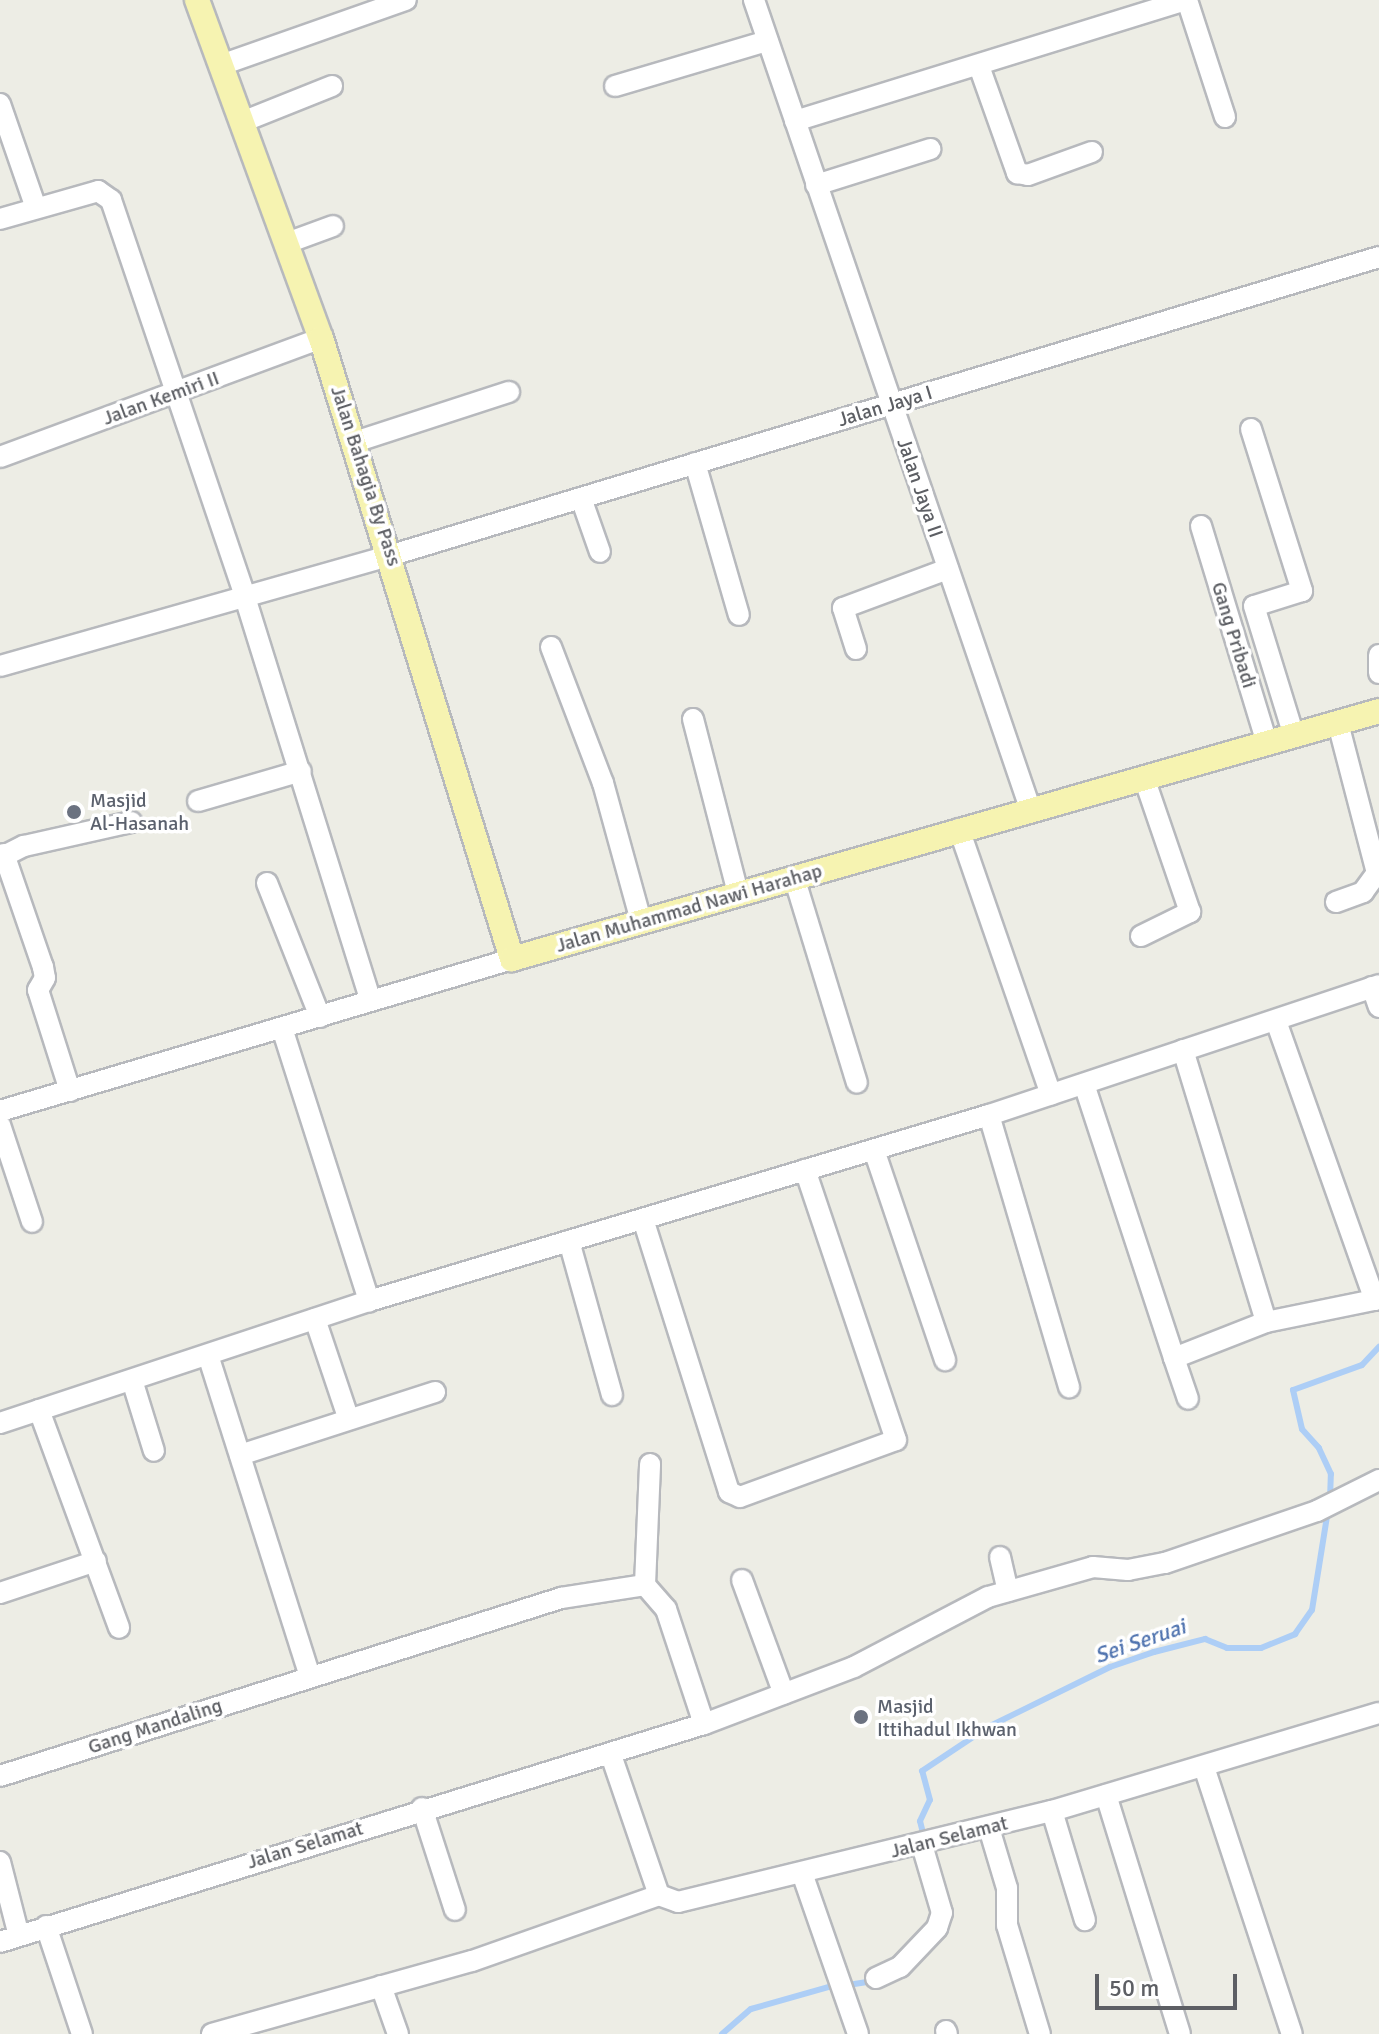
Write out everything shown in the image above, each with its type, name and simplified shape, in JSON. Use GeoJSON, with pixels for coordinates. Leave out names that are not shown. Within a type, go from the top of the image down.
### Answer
{"type":"FeatureCollection","features":[{"type":"Feature","properties":{"kind":"main road","name":"Jalan Bahagia By Pass"},"geometry":{"type":"LineString","coordinates":[[197,0],[321,338],[392,555],[512,959]]}},
{"type":"Feature","properties":{"kind":"main road","name":"Jalan Muhammad Nawi Harahap"},"geometry":{"type":"LineString","coordinates":[[512,959],[1030,808],[1379,711]]}},
{"type":"Feature","properties":{"kind":"street"},"geometry":{"type":"LineString","coordinates":[[221,65],[406,0]]}},
{"type":"Feature","properties":{"kind":"street","name":"Jalan Jaya II"},"geometry":{"type":"LineString","coordinates":[[754,0],[1030,808]]}},
{"type":"Feature","properties":{"kind":"street"},"geometry":{"type":"LineString","coordinates":[[795,121],[1187,0],[1225,117]]}},
{"type":"Feature","properties":{"kind":"street"},"geometry":{"type":"LineString","coordinates":[[615,86],[767,41]]}},
{"type":"Feature","properties":{"kind":"street"},"geometry":{"type":"LineString","coordinates":[[979,66],[1017,173],[1028,175],[1092,152]]}},
{"type":"Feature","properties":{"kind":"street"},"geometry":{"type":"LineString","coordinates":[[242,122],[332,86]]}},
{"type":"Feature","properties":{"kind":"street"},"geometry":{"type":"LineString","coordinates":[[0,104],[36,208]]}},
{"type":"Feature","properties":{"kind":"street"},"geometry":{"type":"LineString","coordinates":[[816,185],[930,149]]}},
{"type":"Feature","properties":{"kind":"street"},"geometry":{"type":"LineString","coordinates":[[0,219],[98,191],[111,200],[244,594],[371,1001]]}},
{"type":"Feature","properties":{"kind":"street"},"geometry":{"type":"LineString","coordinates":[[287,243],[333,226]]}},
{"type":"Feature","properties":{"kind":"street","name":"Jalan Jaya I"},"geometry":{"type":"LineString","coordinates":[[0,666],[244,594],[392,555],[1379,257]]}},
{"type":"Feature","properties":{"kind":"street","name":"Jalan Kemiri II"},"geometry":{"type":"LineString","coordinates":[[0,457],[321,338]]}},
{"type":"Feature","properties":{"kind":"street"},"geometry":{"type":"LineString","coordinates":[[355,442],[509,392]]}},
{"type":"Feature","properties":{"kind":"street"},"geometry":{"type":"LineString","coordinates":[[1251,429],[1302,591],[1254,606],[1294,736]]}},
{"type":"Feature","properties":{"kind":"street"},"geometry":{"type":"LineString","coordinates":[[695,463],[739,615]]}},
{"type":"Feature","properties":{"kind":"street"},"geometry":{"type":"LineString","coordinates":[[581,498],[600,552]]}},
{"type":"Feature","properties":{"kind":"street","name":"Gang Pribadi"},"geometry":{"type":"LineString","coordinates":[[1201,526],[1267,743]]}},
{"type":"Feature","properties":{"kind":"street"},"geometry":{"type":"LineString","coordinates":[[856,649],[843,608],[948,569]]}},
{"type":"Feature","properties":{"kind":"street"},"geometry":{"type":"LineString","coordinates":[[551,647],[603,783],[641,921]]}},
{"type":"Feature","properties":{"kind":"street"},"geometry":{"type":"LineString","coordinates":[[1379,655],[1379,673]]}},
{"type":"Feature","properties":{"kind":"street"},"geometry":{"type":"LineString","coordinates":[[693,719],[738,893]]}},
{"type":"Feature","properties":{"kind":"street"},"geometry":{"type":"LineString","coordinates":[[1336,902],[1363,892],[1377,873],[1338,723]]}},
{"type":"Feature","properties":{"kind":"street"},"geometry":{"type":"LineString","coordinates":[[198,801],[301,771]]}},
{"type":"Feature","properties":{"kind":"street"},"geometry":{"type":"LineString","coordinates":[[1141,936],[1190,912],[1144,778]]}},
{"type":"Feature","properties":{"kind":"street"},"geometry":{"type":"LineString","coordinates":[[70,1091],[38,990],[45,976],[43,967],[2,856],[131,822]]}},
{"type":"Feature","properties":{"kind":"street"},"geometry":{"type":"LineString","coordinates":[[959,829],[1051,1095]]}},
{"type":"Feature","properties":{"kind":"street"},"geometry":{"type":"LineString","coordinates":[[794,877],[857,1083]]}},
{"type":"Feature","properties":{"kind":"street"},"geometry":{"type":"LineString","coordinates":[[267,883],[320,1017]]}},
{"type":"Feature","properties":{"kind":"street","name":"Jalan Muhammad Nawi Harahap"},"geometry":{"type":"LineString","coordinates":[[0,1111],[512,959]]}},
{"type":"Feature","properties":{"kind":"street"},"geometry":{"type":"LineString","coordinates":[[0,1423],[369,1301],[989,1115],[1376,986],[1379,1007]]}},
{"type":"Feature","properties":{"kind":"street"},"geometry":{"type":"LineString","coordinates":[[1174,1358],[1266,1322],[1377,1299],[1276,1021]]}},
{"type":"Feature","properties":{"kind":"street"},"geometry":{"type":"LineString","coordinates":[[282,1028],[369,1301]]}},
{"type":"Feature","properties":{"kind":"street"},"geometry":{"type":"LineString","coordinates":[[1183,1050],[1266,1322]]}},
{"type":"Feature","properties":{"kind":"street"},"geometry":{"type":"LineString","coordinates":[[1084,1084],[1188,1399]]}},
{"type":"Feature","properties":{"kind":"street"},"geometry":{"type":"LineString","coordinates":[[989,1115],[1069,1387]]}},
{"type":"Feature","properties":{"kind":"street"},"geometry":{"type":"LineString","coordinates":[[0,1125],[32,1222]]}},
{"type":"Feature","properties":{"kind":"street"},"geometry":{"type":"LineString","coordinates":[[874,1150],[945,1360]]}},
{"type":"Feature","properties":{"kind":"street"},"geometry":{"type":"LineString","coordinates":[[643,1219],[729,1492],[740,1497],[896,1440],[805,1170]]}},
{"type":"Feature","properties":{"kind":"street"},"geometry":{"type":"LineString","coordinates":[[569,1241],[612,1395]]}},
{"type":"Feature","properties":{"kind":"street"},"geometry":{"type":"LineString","coordinates":[[315,1319],[348,1417]]}},
{"type":"Feature","properties":{"kind":"street"},"geometry":{"type":"LineString","coordinates":[[208,1355],[310,1677]]}},
{"type":"Feature","properties":{"kind":"street"},"geometry":{"type":"LineString","coordinates":[[132,1380],[154,1451]]}},
{"type":"Feature","properties":{"kind":"street"},"geometry":{"type":"LineString","coordinates":[[240,1455],[348,1417],[435,1392]]}},
{"type":"Feature","properties":{"kind":"street"},"geometry":{"type":"LineString","coordinates":[[39,1410],[119,1628]]}},
{"type":"Feature","properties":{"kind":"street"},"geometry":{"type":"LineString","coordinates":[[650,1464],[645,1585],[666,1609],[704,1724]]}},
{"type":"Feature","properties":{"kind":"street","name":"Jalan Selamat"},"geometry":{"type":"LineString","coordinates":[[10,1939],[422,1808],[611,1755],[704,1724],[854,1667],[945,1616],[1008,1591],[1093,1567],[1128,1570],[1165,1563],[1326,1507],[1379,1480]]}},
{"type":"Feature","properties":{"kind":"street"},"geometry":{"type":"LineString","coordinates":[[1000,1557],[1008,1591]]}},
{"type":"Feature","properties":{"kind":"street"},"geometry":{"type":"LineString","coordinates":[[0,1593],[96,1561]]}},
{"type":"Feature","properties":{"kind":"street"},"geometry":{"type":"LineString","coordinates":[[742,1580],[784,1694]]}},
{"type":"Feature","properties":{"kind":"street","name":"Gang Mandaling"},"geometry":{"type":"LineString","coordinates":[[0,1776],[561,1598],[645,1585]]}},
{"type":"Feature","properties":{"kind":"street","name":"Jalan Selamat"},"geometry":{"type":"LineString","coordinates":[[659,1895],[678,1902],[922,1845],[1052,1811],[1379,1713]]}},
{"type":"Feature","properties":{"kind":"street"},"geometry":{"type":"LineString","coordinates":[[223,2033],[381,1986],[659,1895],[611,1755]]}},
{"type":"Feature","properties":{"kind":"street"},"geometry":{"type":"LineString","coordinates":[[1204,1767],[1292,2034]]}},
{"type":"Feature","properties":{"kind":"street"},"geometry":{"type":"LineString","coordinates":[[1106,1795],[1180,2034]]}},
{"type":"Feature","properties":{"kind":"street"},"geometry":{"type":"LineString","coordinates":[[422,1808],[455,1910]]}},
{"type":"Feature","properties":{"kind":"street"},"geometry":{"type":"LineString","coordinates":[[1052,1811],[1085,1920]]}},
{"type":"Feature","properties":{"kind":"street"},"geometry":{"type":"LineString","coordinates":[[989,1828],[1007,1888],[1007,1925],[1040,2034]]}},
{"type":"Feature","properties":{"kind":"street"},"geometry":{"type":"LineString","coordinates":[[876,1978],[900,1967],[937,1928],[942,1913],[922,1845]]}},
{"type":"Feature","properties":{"kind":"street"},"geometry":{"type":"LineString","coordinates":[[0,1862],[10,1939]]}},
{"type":"Feature","properties":{"kind":"street"},"geometry":{"type":"LineString","coordinates":[[802,1873],[858,2034]]}},
{"type":"Feature","properties":{"kind":"street"},"geometry":{"type":"LineString","coordinates":[[46,1926],[82,2034]]}},
{"type":"Feature","properties":{"kind":"street"},"geometry":{"type":"LineString","coordinates":[[381,1986],[398,2034]]}},
{"type":"Feature","properties":{"kind":"waterway","name":"Sei Seruai"},"geometry":{"type":"LineString","coordinates":[[1330,1499],[1331,1474],[1319,1448],[1302,1429],[1293,1390],[1362,1365],[1379,1347]]}},
{"type":"Feature","properties":{"kind":"waterway","name":"Sei Seruai"},"geometry":{"type":"LineString","coordinates":[[924,1837],[920,1821],[930,1800],[922,1771],[988,1727],[1110,1667],[1154,1652],[1205,1639],[1227,1648],[1261,1648],[1295,1634],[1312,1610],[1328,1510]]}},
{"type":"Feature","properties":{"kind":"waterway","name":"Sei Seruai"},"geometry":{"type":"LineString","coordinates":[[848,1985],[872,1981]]}},
{"type":"Feature","properties":{"kind":"waterway","name":"Sei Seruai"},"geometry":{"type":"LineString","coordinates":[[722,2034],[751,2009],[829,1987]]}},
{"type":"Feature","properties":{"kind":"place","name":"Masjid Al-Hasanah"},"geometry":{"type":"Point","coordinates":[74,812]}},
{"type":"Feature","properties":{"kind":"place","name":"Masjid Ittihadul Ikhwan"},"geometry":{"type":"Point","coordinates":[861,1717]}}]}
